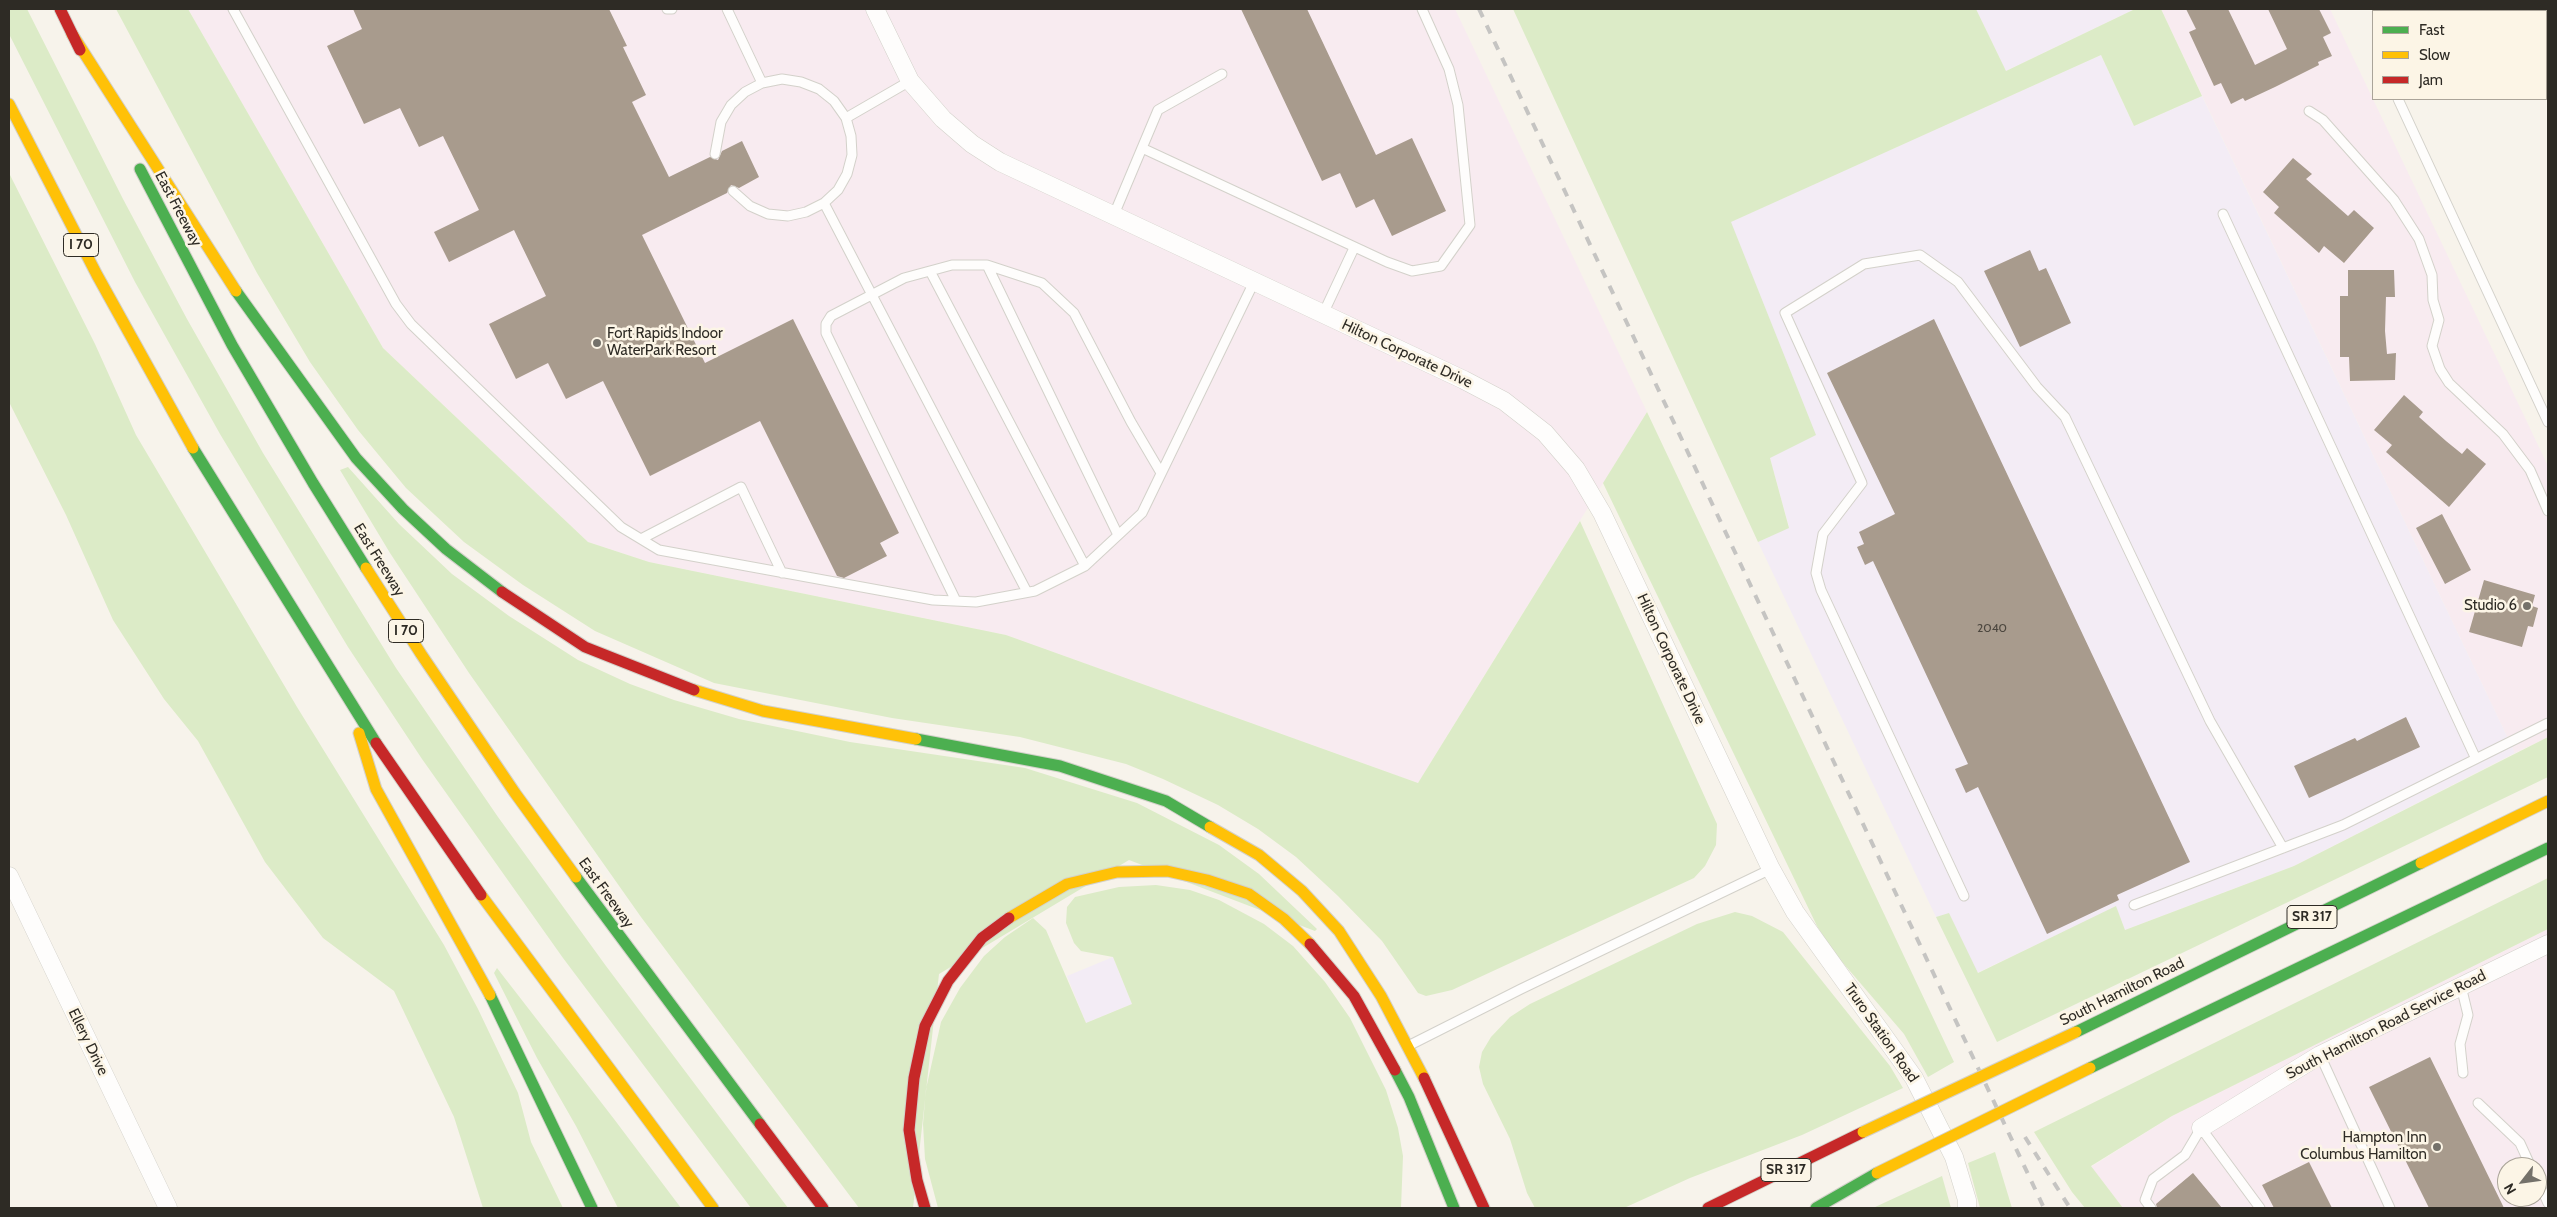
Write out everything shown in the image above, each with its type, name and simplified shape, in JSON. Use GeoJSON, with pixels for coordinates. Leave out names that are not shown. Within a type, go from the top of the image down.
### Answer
{"type":"FeatureCollection","features":[{"type":"Feature","properties":{"kind":"main road"},"geometry":{"type":"LineString","coordinates":[[60,9],[124,138]]}},
{"type":"Feature","properties":{"kind":"main road"},"geometry":{"type":"LineString","coordinates":[[72,34],[229,280],[356,458],[403,508],[446,549],[520,606],[585,647],[682,686],[763,711],[1060,766],[1166,801],[1259,855],[1302,891],[1339,930],[1382,996],[1409,1046],[1484,1208]]}},
{"type":"Feature","properties":{"kind":"main road","name":"I 70"},"geometry":{"type":"LineString","coordinates":[[9,104],[97,275],[157,384],[233,514],[352,707],[421,811],[507,932],[713,1208]]}},
{"type":"Feature","properties":{"kind":"main road","name":"East Freeway"},"geometry":{"type":"LineString","coordinates":[[133,156],[232,345],[313,483],[421,654],[515,793],[613,929],[823,1208]]}},
{"type":"Feature","properties":{"kind":"main road"},"geometry":{"type":"LineString","coordinates":[[352,707],[376,789],[493,1000],[592,1208]]}},
{"type":"Feature","properties":{"kind":"main road","name":"South Hamilton Road"},"geometry":{"type":"LineString","coordinates":[[1708,1208],[1863,1132],[2076,1032],[2548,801]]}},
{"type":"Feature","properties":{"kind":"main road","name":"SR 317"},"geometry":{"type":"LineString","coordinates":[[1802,1208],[2548,848]]}},
{"type":"Feature","properties":{"kind":"main road"},"geometry":{"type":"LineString","coordinates":[[925,1208],[917,1180],[909,1130],[914,1078],[925,1026],[948,981],[982,938],[1020,910],[1066,884],[1117,872],[1166,871],[1207,880],[1249,894],[1284,920],[1314,947],[1354,996],[1388,1056],[1409,1097],[1454,1208]]}},
{"type":"Feature","properties":{"kind":"main road"},"geometry":{"type":"LineString","coordinates":[[1816,1208],[1877,1173]]}},
{"type":"Feature","properties":{"kind":"street","name":"Hilton Corporate Drive"},"geometry":{"type":"LineString","coordinates":[[875,9],[910,81],[943,119],[1000,162],[1113,217],[1464,380],[1504,401],[1545,433],[1576,469],[1602,512],[1771,869]]}},
{"type":"Feature","properties":{"kind":"street","name":"Truro Station Road"},"geometry":{"type":"LineString","coordinates":[[1771,869],[1795,912],[1914,1078],[1954,1157],[1967,1200],[1967,1208]]}},
{"type":"Feature","properties":{"kind":"street","name":"Ellery Drive"},"geometry":{"type":"LineString","coordinates":[[10,881],[168,1208]]}},
{"type":"Feature","properties":{"kind":"street","name":"South Hamilton Road Service Road"},"geometry":{"type":"LineString","coordinates":[[2202,1128],[2320,1055],[2548,944]]}},
{"type":"Feature","properties":{"kind":"lane"},"geometry":{"type":"LineString","coordinates":[[233,9],[396,304],[411,324],[621,527],[659,550],[933,600],[976,602],[1035,591],[1085,566],[1142,513],[1254,282]]}},
{"type":"Feature","properties":{"kind":"lane"},"geometry":{"type":"LineString","coordinates":[[727,9],[762,83]]}},
{"type":"Feature","properties":{"kind":"lane"},"geometry":{"type":"LineString","coordinates":[[1142,148],[1354,248],[1412,271],[1441,266],[1470,225],[1458,105],[1449,69],[1422,9]]}},
{"type":"Feature","properties":{"kind":"lane"},"geometry":{"type":"LineString","coordinates":[[1113,217],[1158,110],[1222,74]]}},
{"type":"Feature","properties":{"kind":"lane"},"geometry":{"type":"LineString","coordinates":[[715,154],[721,122],[731,105],[745,92],[762,83],[782,79],[801,82],[819,89],[834,102],[846,118],[851,136],[852,155],[847,174],[838,190],[824,203],[788,216],[768,214],[750,206],[732,191]]}},
{"type":"Feature","properties":{"kind":"lane"},"geometry":{"type":"LineString","coordinates":[[846,118],[910,81]]}},
{"type":"Feature","properties":{"kind":"lane"},"geometry":{"type":"LineString","coordinates":[[2398,100],[2548,422]]}},
{"type":"Feature","properties":{"kind":"lane"},"geometry":{"type":"LineString","coordinates":[[2309,111],[2323,120],[2394,200],[2418,239],[2432,275],[2433,300],[2438,320],[2432,346],[2440,369],[2449,383],[2503,434],[2530,470],[2548,511]]}},
{"type":"Feature","properties":{"kind":"lane"},"geometry":{"type":"LineString","coordinates":[[824,203],[1026,592]]}},
{"type":"Feature","properties":{"kind":"lane"},"geometry":{"type":"LineString","coordinates":[[2223,214],[2476,759]]}},
{"type":"Feature","properties":{"kind":"lane"},"geometry":{"type":"LineString","coordinates":[[1323,314],[1354,248]]}},
{"type":"Feature","properties":{"kind":"lane"},"geometry":{"type":"LineString","coordinates":[[1964,896],[1821,590],[1816,573],[1823,534],[1862,484],[1785,313],[1864,264],[1920,255],[1958,282],[2037,387],[2065,417],[2210,721],[2283,848]]}},
{"type":"Feature","properties":{"kind":"lane"},"geometry":{"type":"LineString","coordinates":[[956,601],[826,333],[826,324],[831,316],[904,278],[952,265],[986,265],[1042,283],[1074,313],[1131,422],[1161,473]]}},
{"type":"Feature","properties":{"kind":"lane"},"geometry":{"type":"LineString","coordinates":[[986,265],[1118,535]]}},
{"type":"Feature","properties":{"kind":"lane"},"geometry":{"type":"LineString","coordinates":[[930,271],[1085,566]]}},
{"type":"Feature","properties":{"kind":"lane"},"geometry":{"type":"LineString","coordinates":[[641,539],[740,487],[782,573]]}},
{"type":"Feature","properties":{"kind":"lane"},"geometry":{"type":"LineString","coordinates":[[2134,905],[2343,825],[2548,723]]}},
{"type":"Feature","properties":{"kind":"lane"},"geometry":{"type":"LineString","coordinates":[[1409,1046],[1521,989],[1771,869]]}},
{"type":"Feature","properties":{"kind":"lane"},"geometry":{"type":"LineString","coordinates":[[2462,986],[2468,1015],[2460,1044],[2462,1073]]}},
{"type":"Feature","properties":{"kind":"lane"},"geometry":{"type":"LineString","coordinates":[[2320,1055],[2390,1208]]}},
{"type":"Feature","properties":{"kind":"lane"},"geometry":{"type":"LineString","coordinates":[[2478,1103],[2520,1142],[2527,1157]]}},
{"type":"Feature","properties":{"kind":"lane"},"geometry":{"type":"LineString","coordinates":[[2151,1208],[2145,1200],[2153,1180],[2185,1155],[2202,1128],[2260,1208]]}},
{"type":"Feature","properties":{"kind":"shaded area"},"geometry":{"type":"Polygon","coordinates":[[[188,9],[1455,9],[1647,412],[1418,783],[1006,635],[649,562],[588,542],[383,348],[188,9]]]}},
{"type":"Feature","properties":{"kind":"shaded area"},"geometry":{"type":"Polygon","coordinates":[[[1976,9],[2135,9],[2006,71],[1976,9]]]}},
{"type":"Feature","properties":{"kind":"shaded area"},"geometry":{"type":"Polygon","coordinates":[[[2161,9],[2330,9],[2548,466],[2548,737],[2515,753],[2161,9]]]}},
{"type":"Feature","properties":{"kind":"shaded area"},"geometry":{"type":"Polygon","coordinates":[[[2101,55],[2134,126],[2202,96],[2515,753],[2294,866],[2125,930],[2116,907],[1977,973],[1949,914],[1936,917],[1758,542],[1789,527],[1770,458],[1730,222],[2101,55]]]}},
{"type":"Feature","properties":{"kind":"shaded area"},"geometry":{"type":"Polygon","coordinates":[[[2548,929],[2548,1208],[2123,1208],[2091,1167],[2172,1116],[2548,929]]]}},
{"type":"Feature","properties":{"kind":"shaded area"},"geometry":{"type":"Polygon","coordinates":[[[1113,957],[1132,1004],[1086,1023],[1067,976],[1113,957]]]}},
{"type":"Feature","properties":{"kind":"green space"},"geometry":{"type":"Polygon","coordinates":[[[9,9],[27,9],[123,199],[187,319],[263,453],[396,668],[498,817],[606,966],[788,1208],[751,1208],[563,958],[422,759],[348,647],[220,434],[135,282],[9,34],[9,9]]]}},
{"type":"Feature","properties":{"kind":"green space"},"geometry":{"type":"Polygon","coordinates":[[[116,9],[188,9],[383,348],[588,542],[649,562],[1006,635],[1418,783],[1580,521],[1717,824],[1716,845],[1705,866],[1694,878],[1452,990],[1426,996],[1418,993],[1382,941],[1296,857],[1258,829],[1218,805],[1163,779],[1126,764],[1020,737],[892,718],[714,683],[595,631],[523,585],[464,542],[406,488],[358,430],[310,362],[257,273],[116,9]]]}},
{"type":"Feature","properties":{"kind":"green space"},"geometry":{"type":"Polygon","coordinates":[[[1513,9],[1976,9],[2006,71],[2135,9],[2161,9],[2202,96],[2134,126],[2101,55],[1731,222],[1816,435],[1770,458],[1789,528],[1758,542],[1513,9]]]}},
{"type":"Feature","properties":{"kind":"green space"},"geometry":{"type":"Polygon","coordinates":[[[9,173],[95,344],[136,435],[297,707],[444,945],[478,1009],[518,1093],[531,1142],[563,1208],[483,1208],[454,1117],[394,991],[323,938],[265,862],[198,741],[164,699],[113,620],[66,515],[9,402],[9,173]]]}},
{"type":"Feature","properties":{"kind":"green space"},"geometry":{"type":"Polygon","coordinates":[[[1647,412],[1954,1062],[1928,1077],[1904,1034],[1831,949],[1817,926],[1603,483],[1647,412]]]}},
{"type":"Feature","properties":{"kind":"green space"},"geometry":{"type":"Polygon","coordinates":[[[348,467],[399,524],[452,574],[509,616],[578,660],[630,684],[674,700],[739,719],[850,742],[1025,768],[1137,803],[1219,845],[1259,874],[1317,929],[1315,931],[1129,860],[939,974],[913,1208],[859,1208],[641,917],[469,673],[390,553],[340,470],[348,467]]]}},
{"type":"Feature","properties":{"kind":"green space"},"geometry":{"type":"Polygon","coordinates":[[[2548,737],[2548,777],[1997,1042],[1936,917],[1949,913],[1978,973],[2116,906],[2125,930],[2294,866],[2548,737]]]}},
{"type":"Feature","properties":{"kind":"green space"},"geometry":{"type":"Polygon","coordinates":[[[2548,878],[2548,929],[2172,1116],[2091,1166],[2123,1208],[2085,1208],[2072,1192],[2034,1132],[2548,878]]]}},
{"type":"Feature","properties":{"kind":"green space"},"geometry":{"type":"Polygon","coordinates":[[[1156,885],[1190,890],[1219,900],[1264,924],[1293,946],[1325,982],[1350,1018],[1386,1090],[1398,1128],[1403,1156],[1401,1208],[938,1208],[925,1159],[923,1124],[926,1089],[941,1022],[960,988],[984,956],[1005,937],[1033,918],[1046,930],[1086,1023],[1132,1004],[1113,957],[1081,951],[1074,943],[1066,923],[1067,907],[1075,897],[1119,887],[1156,885]]]}},
{"type":"Feature","properties":{"kind":"green space"},"geometry":{"type":"Polygon","coordinates":[[[1735,912],[1752,916],[1783,932],[1890,1066],[1903,1088],[1802,1135],[1690,1178],[1624,1208],[1535,1208],[1527,1193],[1510,1139],[1483,1084],[1479,1067],[1482,1052],[1491,1037],[1510,1017],[1530,1004],[1697,924],[1735,912]]]}},
{"type":"Feature","properties":{"kind":"green space"},"geometry":{"type":"Polygon","coordinates":[[[497,968],[681,1208],[618,1208],[576,1126],[537,1058],[494,973],[497,968]]]}},
{"type":"Feature","properties":{"kind":"green space"},"geometry":{"type":"Polygon","coordinates":[[[1995,1152],[2012,1208],[1980,1208],[1968,1163],[1995,1152]]]}},
{"type":"Feature","properties":{"kind":"green space"},"geometry":{"type":"Polygon","coordinates":[[[1942,1176],[1951,1208],[1873,1208],[1942,1176]]]}},
{"type":"Feature","properties":{"kind":"building","name":"Fort Rapids Indoor WaterPark Resort"},"geometry":{"type":"Polygon","coordinates":[[[353,9],[609,9],[627,46],[623,47],[646,95],[632,102],[669,177],[710,157],[718,160],[722,151],[742,141],[759,177],[739,188],[731,185],[727,193],[642,235],[705,363],[793,319],[899,533],[880,543],[887,556],[844,578],[837,576],[760,421],[650,476],[603,381],[566,399],[548,363],[516,379],[489,324],[546,296],[514,230],[449,262],[434,232],[479,210],[443,136],[419,147],[400,108],[364,124],[327,46],[362,29],[353,9]]]}},
{"type":"Feature","properties":{"kind":"building"},"geometry":{"type":"Polygon","coordinates":[[[1241,9],[1307,9],[1376,155],[1412,138],[1446,211],[1392,236],[1374,199],[1356,208],[1340,173],[1322,181],[1241,9]]]}},
{"type":"Feature","properties":{"kind":"building"},"geometry":{"type":"Polygon","coordinates":[[[2186,9],[2228,9],[2255,65],[2287,49],[2268,9],[2319,9],[2331,33],[2323,37],[2332,56],[2318,62],[2319,65],[2275,87],[2245,101],[2243,98],[2231,104],[2221,83],[2214,86],[2189,32],[2196,29],[2186,9]]]}},
{"type":"Feature","properties":{"kind":"building"},"geometry":{"type":"Polygon","coordinates":[[[2293,158],[2312,174],[2306,179],[2348,216],[2354,210],[2374,228],[2344,263],[2324,246],[2319,253],[2274,213],[2279,207],[2263,192],[2293,158]]]}},
{"type":"Feature","properties":{"kind":"building"},"geometry":{"type":"Polygon","coordinates":[[[2030,250],[2039,271],[2046,268],[2071,323],[2020,347],[1984,271],[2030,250]]]}},
{"type":"Feature","properties":{"kind":"building"},"geometry":{"type":"Polygon","coordinates":[[[2348,270],[2394,270],[2395,297],[2386,297],[2385,331],[2387,354],[2396,353],[2395,380],[2350,381],[2349,357],[2340,357],[2340,296],[2348,296],[2348,270]]]}},
{"type":"Feature","properties":{"kind":"building"},"geometry":{"type":"Polygon","coordinates":[[[1934,319],[2190,862],[2117,895],[2119,900],[2047,934],[1978,787],[1966,793],[1955,769],[1968,764],[1873,561],[1865,565],[1857,547],[1864,544],[1859,532],[1895,514],[1827,373],[1934,319]]]}},
{"type":"Feature","properties":{"kind":"building"},"geometry":{"type":"Polygon","coordinates":[[[2404,395],[2423,412],[2419,417],[2446,441],[2462,454],[2467,448],[2486,464],[2449,507],[2386,452],[2392,445],[2374,430],[2404,395]]]}},
{"type":"Feature","properties":{"kind":"building"},"geometry":{"type":"Polygon","coordinates":[[[2442,514],[2471,570],[2445,584],[2416,528],[2442,514]]]}},
{"type":"Feature","properties":{"kind":"building"},"geometry":{"type":"Polygon","coordinates":[[[2484,580],[2535,595],[2532,606],[2538,608],[2533,627],[2528,626],[2522,647],[2469,632],[2484,580]]]}},
{"type":"Feature","properties":{"kind":"building"},"geometry":{"type":"Polygon","coordinates":[[[2406,717],[2420,747],[2309,798],[2294,766],[2355,738],[2357,741],[2406,717]]]}},
{"type":"Feature","properties":{"kind":"building","name":"Hampton Inn Columbus Hamilton"},"geometry":{"type":"Polygon","coordinates":[[[2430,1057],[2497,1194],[2497,1207],[2504,1208],[2429,1208],[2369,1087],[2430,1057]]]}},
{"type":"Feature","properties":{"kind":"building"},"geometry":{"type":"Polygon","coordinates":[[[2309,1162],[2332,1208],[2274,1208],[2262,1185],[2309,1162]]]}},
{"type":"Feature","properties":{"kind":"building"},"geometry":{"type":"Polygon","coordinates":[[[2193,1173],[2222,1208],[2157,1208],[2156,1204],[2193,1173]]]}},
{"type":"Feature","properties":{"kind":"railway"},"geometry":{"type":"LineString","coordinates":[[1479,9],[2044,1208]]}},
{"type":"Feature","properties":{"kind":"railway"},"geometry":{"type":"LineString","coordinates":[[2025,1137],[2070,1208]]}},
{"type":"Feature","properties":{"kind":"traffic: fast"},"geometry":{"type":"LineString","coordinates":[[140,169],[232,345],[313,483],[366,568]]}},
{"type":"Feature","properties":{"kind":"traffic: fast"},"geometry":{"type":"LineString","coordinates":[[236,291],[356,458],[403,509],[446,549],[502,592]]}},
{"type":"Feature","properties":{"kind":"traffic: fast"},"geometry":{"type":"LineString","coordinates":[[193,448],[376,743]]}},
{"type":"Feature","properties":{"kind":"traffic: fast"},"geometry":{"type":"LineString","coordinates":[[916,739],[1060,766],[1166,801],[1210,827]]}},
{"type":"Feature","properties":{"kind":"traffic: fast"},"geometry":{"type":"LineString","coordinates":[[2090,1068],[2548,848]]}},
{"type":"Feature","properties":{"kind":"traffic: fast"},"geometry":{"type":"LineString","coordinates":[[2076,1032],[2421,863]]}},
{"type":"Feature","properties":{"kind":"traffic: fast"},"geometry":{"type":"LineString","coordinates":[[576,877],[760,1124]]}},
{"type":"Feature","properties":{"kind":"traffic: fast"},"geometry":{"type":"LineString","coordinates":[[490,995],[592,1208]]}},
{"type":"Feature","properties":{"kind":"traffic: fast"},"geometry":{"type":"LineString","coordinates":[[1395,1070],[1409,1097],[1454,1208]]}},
{"type":"Feature","properties":{"kind":"traffic: fast"},"geometry":{"type":"LineString","coordinates":[[1816,1208],[1877,1173]]}},
{"type":"Feature","properties":{"kind":"traffic: slow"},"geometry":{"type":"LineString","coordinates":[[72,34],[236,291]]}},
{"type":"Feature","properties":{"kind":"traffic: slow"},"geometry":{"type":"LineString","coordinates":[[9,104],[97,275],[193,448]]}},
{"type":"Feature","properties":{"kind":"traffic: slow"},"geometry":{"type":"LineString","coordinates":[[366,568],[421,654],[515,793],[576,877]]}},
{"type":"Feature","properties":{"kind":"traffic: slow"},"geometry":{"type":"LineString","coordinates":[[694,690],[763,711],[916,739]]}},
{"type":"Feature","properties":{"kind":"traffic: slow"},"geometry":{"type":"LineString","coordinates":[[359,733],[376,789],[490,995]]}},
{"type":"Feature","properties":{"kind":"traffic: slow"},"geometry":{"type":"LineString","coordinates":[[2421,863],[2548,801]]}},
{"type":"Feature","properties":{"kind":"traffic: slow"},"geometry":{"type":"LineString","coordinates":[[1210,827],[1259,855],[1302,891],[1339,931],[1381,996],[1424,1078]]}},
{"type":"Feature","properties":{"kind":"traffic: slow"},"geometry":{"type":"LineString","coordinates":[[1009,918],[1067,884],[1117,872],[1167,871],[1207,880],[1249,894],[1284,919],[1310,944]]}},
{"type":"Feature","properties":{"kind":"traffic: slow"},"geometry":{"type":"LineString","coordinates":[[481,895],[713,1208]]}},
{"type":"Feature","properties":{"kind":"traffic: slow"},"geometry":{"type":"LineString","coordinates":[[1863,1132],[2076,1032]]}},
{"type":"Feature","properties":{"kind":"traffic: slow"},"geometry":{"type":"LineString","coordinates":[[1877,1173],[2090,1068]]}},
{"type":"Feature","properties":{"kind":"traffic: jam"},"geometry":{"type":"LineString","coordinates":[[60,9],[80,50]]}},
{"type":"Feature","properties":{"kind":"traffic: jam"},"geometry":{"type":"LineString","coordinates":[[502,592],[585,647],[694,690]]}},
{"type":"Feature","properties":{"kind":"traffic: jam"},"geometry":{"type":"LineString","coordinates":[[376,743],[481,895]]}},
{"type":"Feature","properties":{"kind":"traffic: jam"},"geometry":{"type":"LineString","coordinates":[[925,1208],[917,1180],[909,1130],[914,1078],[925,1026],[948,981],[982,938],[1009,918]]}},
{"type":"Feature","properties":{"kind":"traffic: jam"},"geometry":{"type":"LineString","coordinates":[[1310,944],[1354,996],[1395,1070]]}},
{"type":"Feature","properties":{"kind":"traffic: jam"},"geometry":{"type":"LineString","coordinates":[[1424,1078],[1484,1208]]}},
{"type":"Feature","properties":{"kind":"traffic: jam"},"geometry":{"type":"LineString","coordinates":[[760,1124],[823,1208]]}},
{"type":"Feature","properties":{"kind":"traffic: jam"},"geometry":{"type":"LineString","coordinates":[[1708,1208],[1863,1132]]}},
{"type":"Feature","properties":{"kind":"place","name":"Fort Rapids Indoor WaterPark Resort"},"geometry":{"type":"Point","coordinates":[597,343]}},
{"type":"Feature","properties":{"kind":"place","name":"Studio 6"},"geometry":{"type":"Point","coordinates":[2527,606]}},
{"type":"Feature","properties":{"kind":"place","name":"Hampton Inn Columbus Hamilton"},"geometry":{"type":"Point","coordinates":[2437,1147]}}]}
